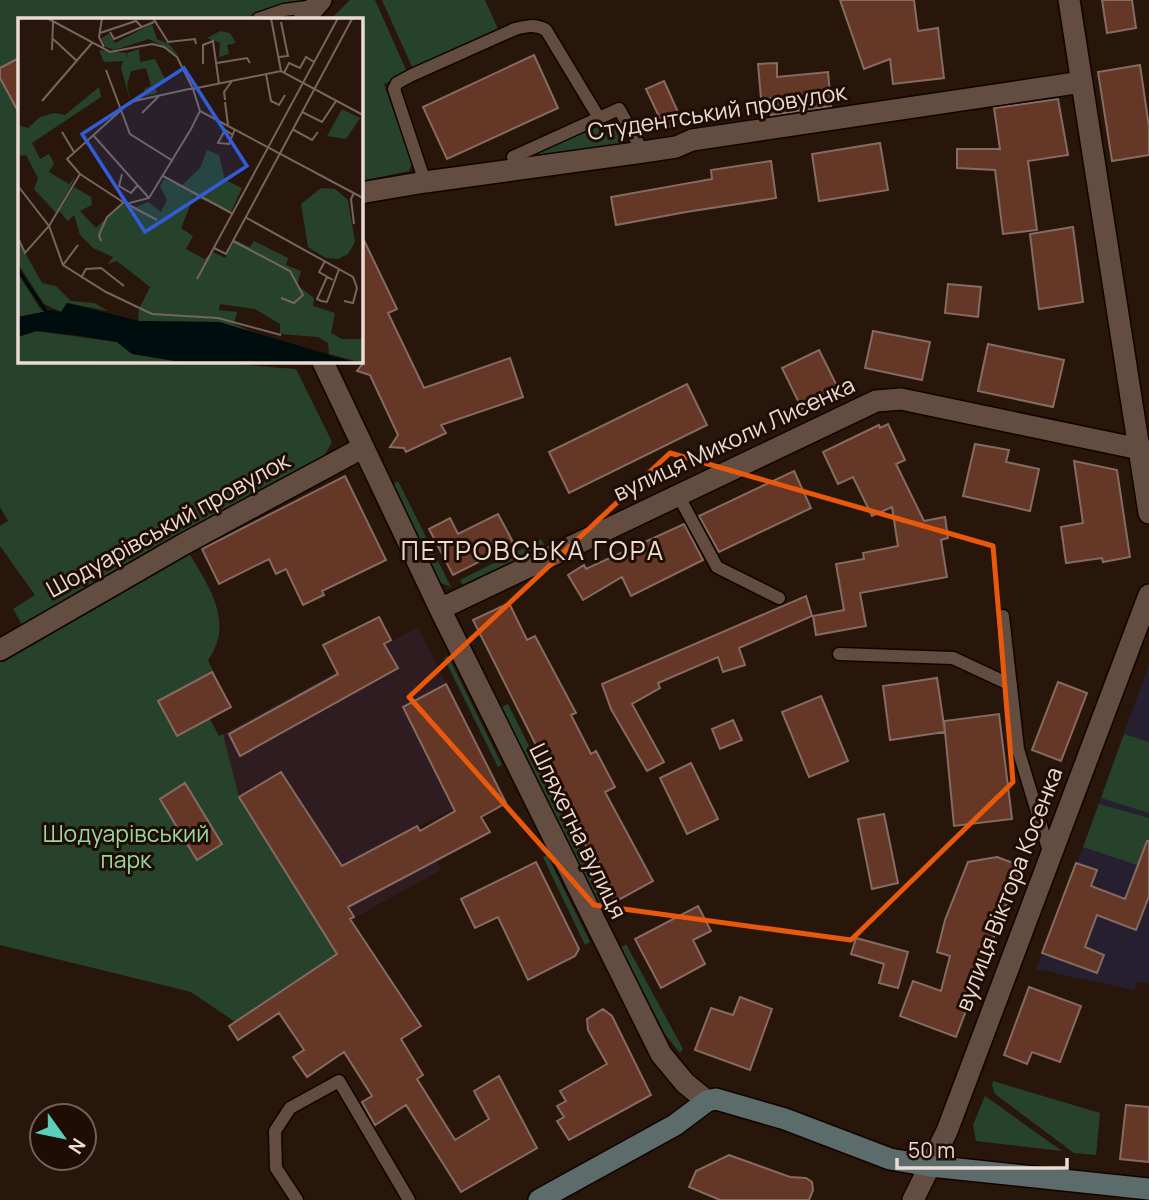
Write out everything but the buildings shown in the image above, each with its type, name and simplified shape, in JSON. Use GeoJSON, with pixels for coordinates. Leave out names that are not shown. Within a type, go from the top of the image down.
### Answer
{"type":"FeatureCollection","features":[{"type":"Feature","properties":{"kind":"street"},"geometry":{"type":"LineString","coordinates":[[1069,0],[1144,449],[1149,513]]}},
{"type":"Feature","properties":{"kind":"street","name":"Студентський провулок"},"geometry":{"type":"LineString","coordinates":[[362,193],[676,147],[692,140],[1082,82]]}},
{"type":"Feature","properties":{"kind":"street","name":"Шляхетна вулиця"},"geometry":{"type":"LineString","coordinates":[[323,362],[440,609],[661,1054],[685,1083],[707,1101]]}},
{"type":"Feature","properties":{"kind":"street","name":"вулиця Миколи Лисенка"},"geometry":{"type":"LineString","coordinates":[[440,609],[876,401],[889,398],[1144,449]]}},
{"type":"Feature","properties":{"kind":"street","name":"Шодуарівський провулок"},"geometry":{"type":"LineString","coordinates":[[0,650],[184,544],[362,448]]}},
{"type":"Feature","properties":{"kind":"street","name":"вулиця Віктора Косенка"},"geometry":{"type":"LineString","coordinates":[[913,1200],[947,1131],[1149,595]]}},
{"type":"Feature","properties":{"kind":"street"},"geometry":{"type":"LineString","coordinates":[[539,1200],[675,1125],[707,1101],[716,1099],[890,1159],[930,1166],[1149,1189]]}},
{"type":"Feature","properties":{"kind":"lane"},"geometry":{"type":"LineString","coordinates":[[261,18],[284,10],[314,8]]}},
{"type":"Feature","properties":{"kind":"lane"},"geometry":{"type":"LineString","coordinates":[[425,182],[394,89],[397,83],[516,29],[539,26],[546,30],[598,118]]}},
{"type":"Feature","properties":{"kind":"lane"},"geometry":{"type":"LineString","coordinates":[[519,169],[513,157],[619,108],[643,152]]}},
{"type":"Feature","properties":{"kind":"lane"},"geometry":{"type":"LineString","coordinates":[[678,495],[717,568],[779,598]]}},
{"type":"Feature","properties":{"kind":"lane"},"geometry":{"type":"LineString","coordinates":[[1003,616],[1018,749],[1050,855]]}},
{"type":"Feature","properties":{"kind":"lane"},"geometry":{"type":"LineString","coordinates":[[839,653],[953,658],[1011,685]]}},
{"type":"Feature","properties":{"kind":"lane"},"geometry":{"type":"LineString","coordinates":[[297,1200],[276,1168],[275,1131],[290,1108],[339,1081],[409,1200]]}},
{"type":"Feature","properties":{"kind":"highlighted area"},"geometry":{"type":"Polygon","coordinates":[[[670,453],[993,546],[1013,782],[851,940],[594,905],[409,697],[670,453]]]}},
{"type":"Feature","properties":{"kind":"shaded area"},"geometry":{"type":"Polygon","coordinates":[[[418,627],[506,803],[486,814],[477,798],[419,826],[441,870],[325,934],[239,797],[223,734],[418,627]]]}},
{"type":"Feature","properties":{"kind":"shaded area"},"geometry":{"type":"Polygon","coordinates":[[[1149,664],[1149,983],[1137,982],[1134,990],[1036,969],[1149,664]]]}},
{"type":"Feature","properties":{"kind":"green space","name":"Шодуарівський парк"},"geometry":{"type":"Polygon","coordinates":[[[0,0],[309,0],[288,18],[18,18],[18,362],[209,362],[296,369],[332,442],[322,460],[181,539],[207,583],[218,614],[216,644],[208,660],[231,708],[210,719],[219,736],[223,734],[239,797],[338,954],[235,1022],[191,992],[0,945],[0,659],[24,628],[13,609],[35,595],[0,546],[0,526],[8,521],[0,507],[0,0]]]}},
{"type":"Feature","properties":{"kind":"green space"},"geometry":{"type":"Polygon","coordinates":[[[350,0],[375,0],[407,72],[384,84],[412,164],[409,171],[362,181],[362,18],[332,18],[350,0]]]}},
{"type":"Feature","properties":{"kind":"green space"},"geometry":{"type":"Polygon","coordinates":[[[382,0],[485,0],[498,29],[413,69],[382,0]]]}},
{"type":"Feature","properties":{"kind":"green space"},"geometry":{"type":"Polygon","coordinates":[[[610,120],[624,148],[539,161],[535,154],[610,120]]]}},
{"type":"Feature","properties":{"kind":"green space"},"geometry":{"type":"Polygon","coordinates":[[[398,481],[451,587],[441,583],[437,577],[393,484],[398,481]]]}},
{"type":"Feature","properties":{"kind":"green space"},"geometry":{"type":"Polygon","coordinates":[[[541,539],[545,546],[462,585],[460,580],[541,539]]]}},
{"type":"Feature","properties":{"kind":"green space"},"geometry":{"type":"Polygon","coordinates":[[[448,656],[502,765],[498,767],[444,658],[448,656]]]}},
{"type":"Feature","properties":{"kind":"green space"},"geometry":{"type":"Polygon","coordinates":[[[508,704],[610,909],[603,913],[502,707],[508,704]]]}},
{"type":"Feature","properties":{"kind":"green space"},"geometry":{"type":"Polygon","coordinates":[[[1124,734],[1149,742],[1149,813],[1101,798],[1124,734]]]}},
{"type":"Feature","properties":{"kind":"green space"},"geometry":{"type":"Polygon","coordinates":[[[1099,804],[1149,818],[1149,869],[1083,847],[1099,804]]]}},
{"type":"Feature","properties":{"kind":"green space"},"geometry":{"type":"Polygon","coordinates":[[[547,855],[590,942],[585,945],[543,857],[547,855]]]}},
{"type":"Feature","properties":{"kind":"green space"},"geometry":{"type":"Polygon","coordinates":[[[626,944],[683,1049],[680,1053],[665,1034],[621,948],[626,944]]]}},
{"type":"Feature","properties":{"kind":"green space"},"geometry":{"type":"Polygon","coordinates":[[[993,1081],[1100,1113],[1096,1155],[1074,1153],[995,1094],[993,1081]]]}},
{"type":"Feature","properties":{"kind":"green space"},"geometry":{"type":"Polygon","coordinates":[[[985,1096],[1062,1151],[976,1141],[973,1125],[985,1096]]]}},
{"type":"Feature","properties":{"kind":"district","name":"ПЕТРОВСЬКА ГОРА"},"geometry":{"type":"Point","coordinates":[533,551]}}]}
